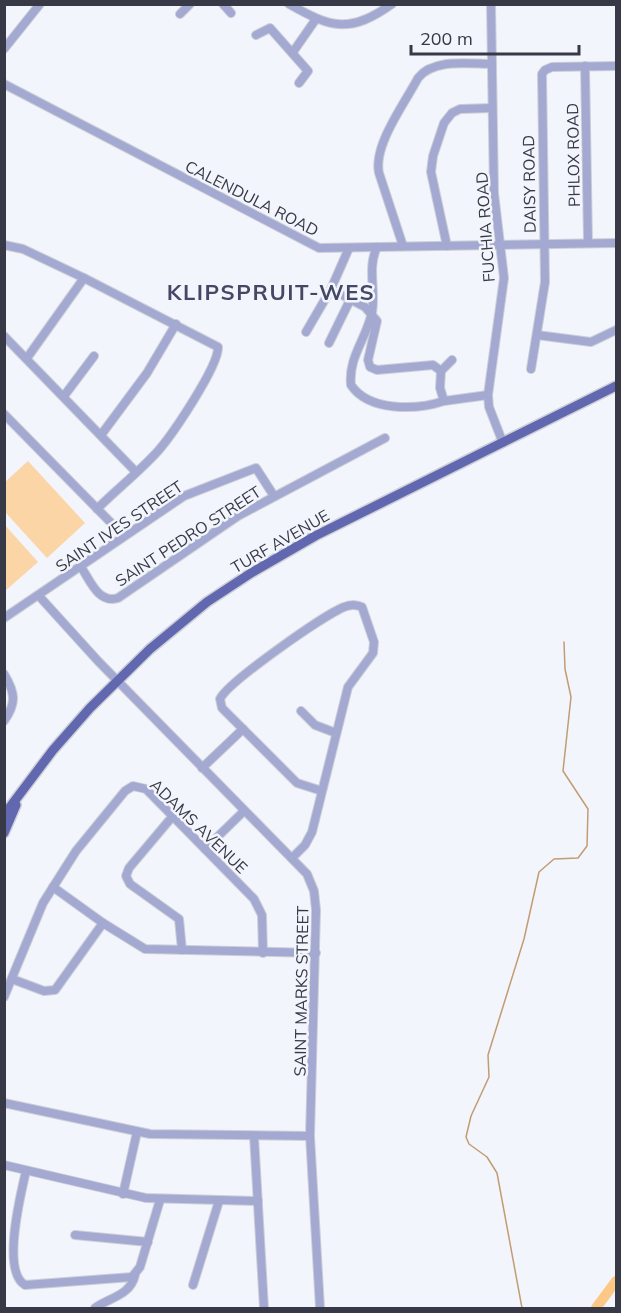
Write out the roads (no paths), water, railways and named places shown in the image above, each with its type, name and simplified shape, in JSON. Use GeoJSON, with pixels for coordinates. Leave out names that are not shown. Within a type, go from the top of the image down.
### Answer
{"type":"FeatureCollection","features":[{"type":"Feature","properties":{"kind":"main road","name":"TURF AVENUE"},"geometry":{"type":"LineString","coordinates":[[4,815],[18,800],[67,733],[117,680],[184,619],[259,568],[315,536],[616,386]]}},
{"type":"Feature","properties":{"kind":"main road","name":"TURF AVENUE"},"geometry":{"type":"LineString","coordinates":[[4,833],[18,800]]}},
{"type":"Feature","properties":{"kind":"street"},"geometry":{"type":"LineString","coordinates":[[4,49],[40,4]]}},
{"type":"Feature","properties":{"kind":"street"},"geometry":{"type":"LineString","coordinates":[[180,14],[190,4]]}},
{"type":"Feature","properties":{"kind":"street"},"geometry":{"type":"LineString","coordinates":[[224,4],[231,13]]}},
{"type":"Feature","properties":{"kind":"street"},"geometry":{"type":"LineString","coordinates":[[289,4],[316,19],[336,24],[364,22],[392,4]]}},
{"type":"Feature","properties":{"kind":"street","name":"FUCHIA ROAD"},"geometry":{"type":"LineString","coordinates":[[491,4],[494,193],[504,284],[488,395],[489,407],[503,443]]}},
{"type":"Feature","properties":{"kind":"street"},"geometry":{"type":"LineString","coordinates":[[293,52],[316,19]]}},
{"type":"Feature","properties":{"kind":"street"},"geometry":{"type":"LineString","coordinates":[[256,35],[270,28],[293,52],[308,71],[299,83]]}},
{"type":"Feature","properties":{"kind":"street"},"geometry":{"type":"LineString","coordinates":[[404,246],[378,168],[381,147],[418,78],[425,71],[446,64],[492,64]]}},
{"type":"Feature","properties":{"kind":"street","name":"PHLOX ROAD"},"geometry":{"type":"LineString","coordinates":[[585,66],[588,243]]}},
{"type":"Feature","properties":{"kind":"street","name":"DAISY ROAD"},"geometry":{"type":"LineString","coordinates":[[531,369],[545,282],[541,78],[544,70],[549,68],[616,66]]}},
{"type":"Feature","properties":{"kind":"street","name":"CALENDULA ROAD"},"geometry":{"type":"LineString","coordinates":[[4,84],[308,244],[324,249],[616,243]]}},
{"type":"Feature","properties":{"kind":"street"},"geometry":{"type":"LineString","coordinates":[[447,246],[430,172],[433,156],[446,119],[452,112],[460,109],[492,108]]}},
{"type":"Feature","properties":{"kind":"street"},"geometry":{"type":"LineString","coordinates":[[4,245],[23,249],[217,345],[217,359],[163,445],[97,509]]}},
{"type":"Feature","properties":{"kind":"street"},"geometry":{"type":"LineString","coordinates":[[377,247],[372,258],[372,313],[351,367],[351,385],[354,390],[365,397],[395,407],[488,395]]}},
{"type":"Feature","properties":{"kind":"street"},"geometry":{"type":"LineString","coordinates":[[306,332],[331,289],[350,248]]}},
{"type":"Feature","properties":{"kind":"street"},"geometry":{"type":"LineString","coordinates":[[27,358],[84,278]]}},
{"type":"Feature","properties":{"kind":"street"},"geometry":{"type":"LineString","coordinates":[[331,289],[351,298],[372,313],[378,324],[368,366],[377,370],[433,365],[441,371]]}},
{"type":"Feature","properties":{"kind":"street"},"geometry":{"type":"LineString","coordinates":[[329,343],[351,298]]}},
{"type":"Feature","properties":{"kind":"street"},"geometry":{"type":"LineString","coordinates":[[100,435],[147,373],[176,324]]}},
{"type":"Feature","properties":{"kind":"street"},"geometry":{"type":"LineString","coordinates":[[537,335],[591,342],[616,330]]}},
{"type":"Feature","properties":{"kind":"street"},"geometry":{"type":"LineString","coordinates":[[4,336],[136,472]]}},
{"type":"Feature","properties":{"kind":"street"},"geometry":{"type":"LineString","coordinates":[[64,396],[94,356]]}},
{"type":"Feature","properties":{"kind":"street"},"geometry":{"type":"LineString","coordinates":[[444,401],[440,388],[441,371],[452,360]]}},
{"type":"Feature","properties":{"kind":"street"},"geometry":{"type":"LineString","coordinates":[[4,414],[124,536]]}},
{"type":"Feature","properties":{"kind":"street","name":"SAINT PEDRO STREET"},"geometry":{"type":"LineString","coordinates":[[81,567],[100,596],[114,599],[134,589],[232,520],[385,438]]}},
{"type":"Feature","properties":{"kind":"street","name":"SAINT IVES STREET"},"geometry":{"type":"LineString","coordinates":[[4,618],[188,494],[255,468],[260,471],[274,496]]}},
{"type":"Feature","properties":{"kind":"street","name":"SAINT MARKS STREET"},"geometry":{"type":"LineString","coordinates":[[39,596],[117,680],[307,874],[314,891],[316,953],[310,1136],[320,1308]]}},
{"type":"Feature","properties":{"kind":"street"},"geometry":{"type":"LineString","coordinates":[[292,858],[309,838],[322,791],[348,687],[373,650],[366,614],[363,607],[356,604],[335,611],[225,690],[220,699],[222,708],[297,783],[322,791]]}},
{"type":"Feature","properties":{"kind":"street"},"geometry":{"type":"LineString","coordinates":[[4,674],[15,698],[13,709],[4,721]]}},
{"type":"Feature","properties":{"kind":"street"},"geometry":{"type":"LineString","coordinates":[[301,711],[315,725],[336,733]]}},
{"type":"Feature","properties":{"kind":"street"},"geometry":{"type":"LineString","coordinates":[[202,768],[243,729]]}},
{"type":"Feature","properties":{"kind":"street","name":"ADAMS AVENUE"},"geometry":{"type":"LineString","coordinates":[[4,997],[33,922],[53,887],[87,836],[128,788],[137,786],[146,789],[259,907],[263,953]]}},
{"type":"Feature","properties":{"kind":"street"},"geometry":{"type":"LineString","coordinates":[[205,849],[244,811]]}},
{"type":"Feature","properties":{"kind":"street"},"geometry":{"type":"LineString","coordinates":[[172,817],[129,868],[126,876],[130,884],[179,919],[182,950]]}},
{"type":"Feature","properties":{"kind":"street"},"geometry":{"type":"LineString","coordinates":[[53,887],[103,923],[145,949],[316,953]]}},
{"type":"Feature","properties":{"kind":"street"},"geometry":{"type":"LineString","coordinates":[[12,979],[44,991],[55,990],[103,923]]}},
{"type":"Feature","properties":{"kind":"street"},"geometry":{"type":"LineString","coordinates":[[4,1103],[137,1132],[310,1136]]}},
{"type":"Feature","properties":{"kind":"street"},"geometry":{"type":"LineString","coordinates":[[123,1194],[137,1132]]}},
{"type":"Feature","properties":{"kind":"street"},"geometry":{"type":"LineString","coordinates":[[254,1136],[264,1308]]}},
{"type":"Feature","properties":{"kind":"street"},"geometry":{"type":"LineString","coordinates":[[4,1166],[123,1194],[160,1200],[258,1201]]}},
{"type":"Feature","properties":{"kind":"street"},"geometry":{"type":"LineString","coordinates":[[26,1170],[14,1234],[18,1280],[30,1285],[121,1280],[135,1275]]}},
{"type":"Feature","properties":{"kind":"street"},"geometry":{"type":"LineString","coordinates":[[95,1308],[122,1295],[132,1285],[160,1200]]}},
{"type":"Feature","properties":{"kind":"street"},"geometry":{"type":"LineString","coordinates":[[193,1285],[219,1201]]}},
{"type":"Feature","properties":{"kind":"street"},"geometry":{"type":"LineString","coordinates":[[75,1235],[148,1242]]}},
{"type":"Feature","properties":{"kind":"waterway"},"geometry":{"type":"LineString","coordinates":[[522,1308],[497,1173],[487,1157],[469,1144],[466,1137],[471,1116],[489,1077],[488,1055],[524,939],[539,872],[554,859],[578,858],[587,846],[588,809],[563,771],[571,697],[565,669],[564,642]]}},
{"type":"Feature","properties":{"kind":"waterway"},"geometry":{"type":"LineString","coordinates":[[596,1308],[616,1281]]}},
{"type":"Feature","properties":{"kind":"district","name":"KLIPSPRUIT-WES"},"geometry":{"type":"Point","coordinates":[271,292]}}]}
